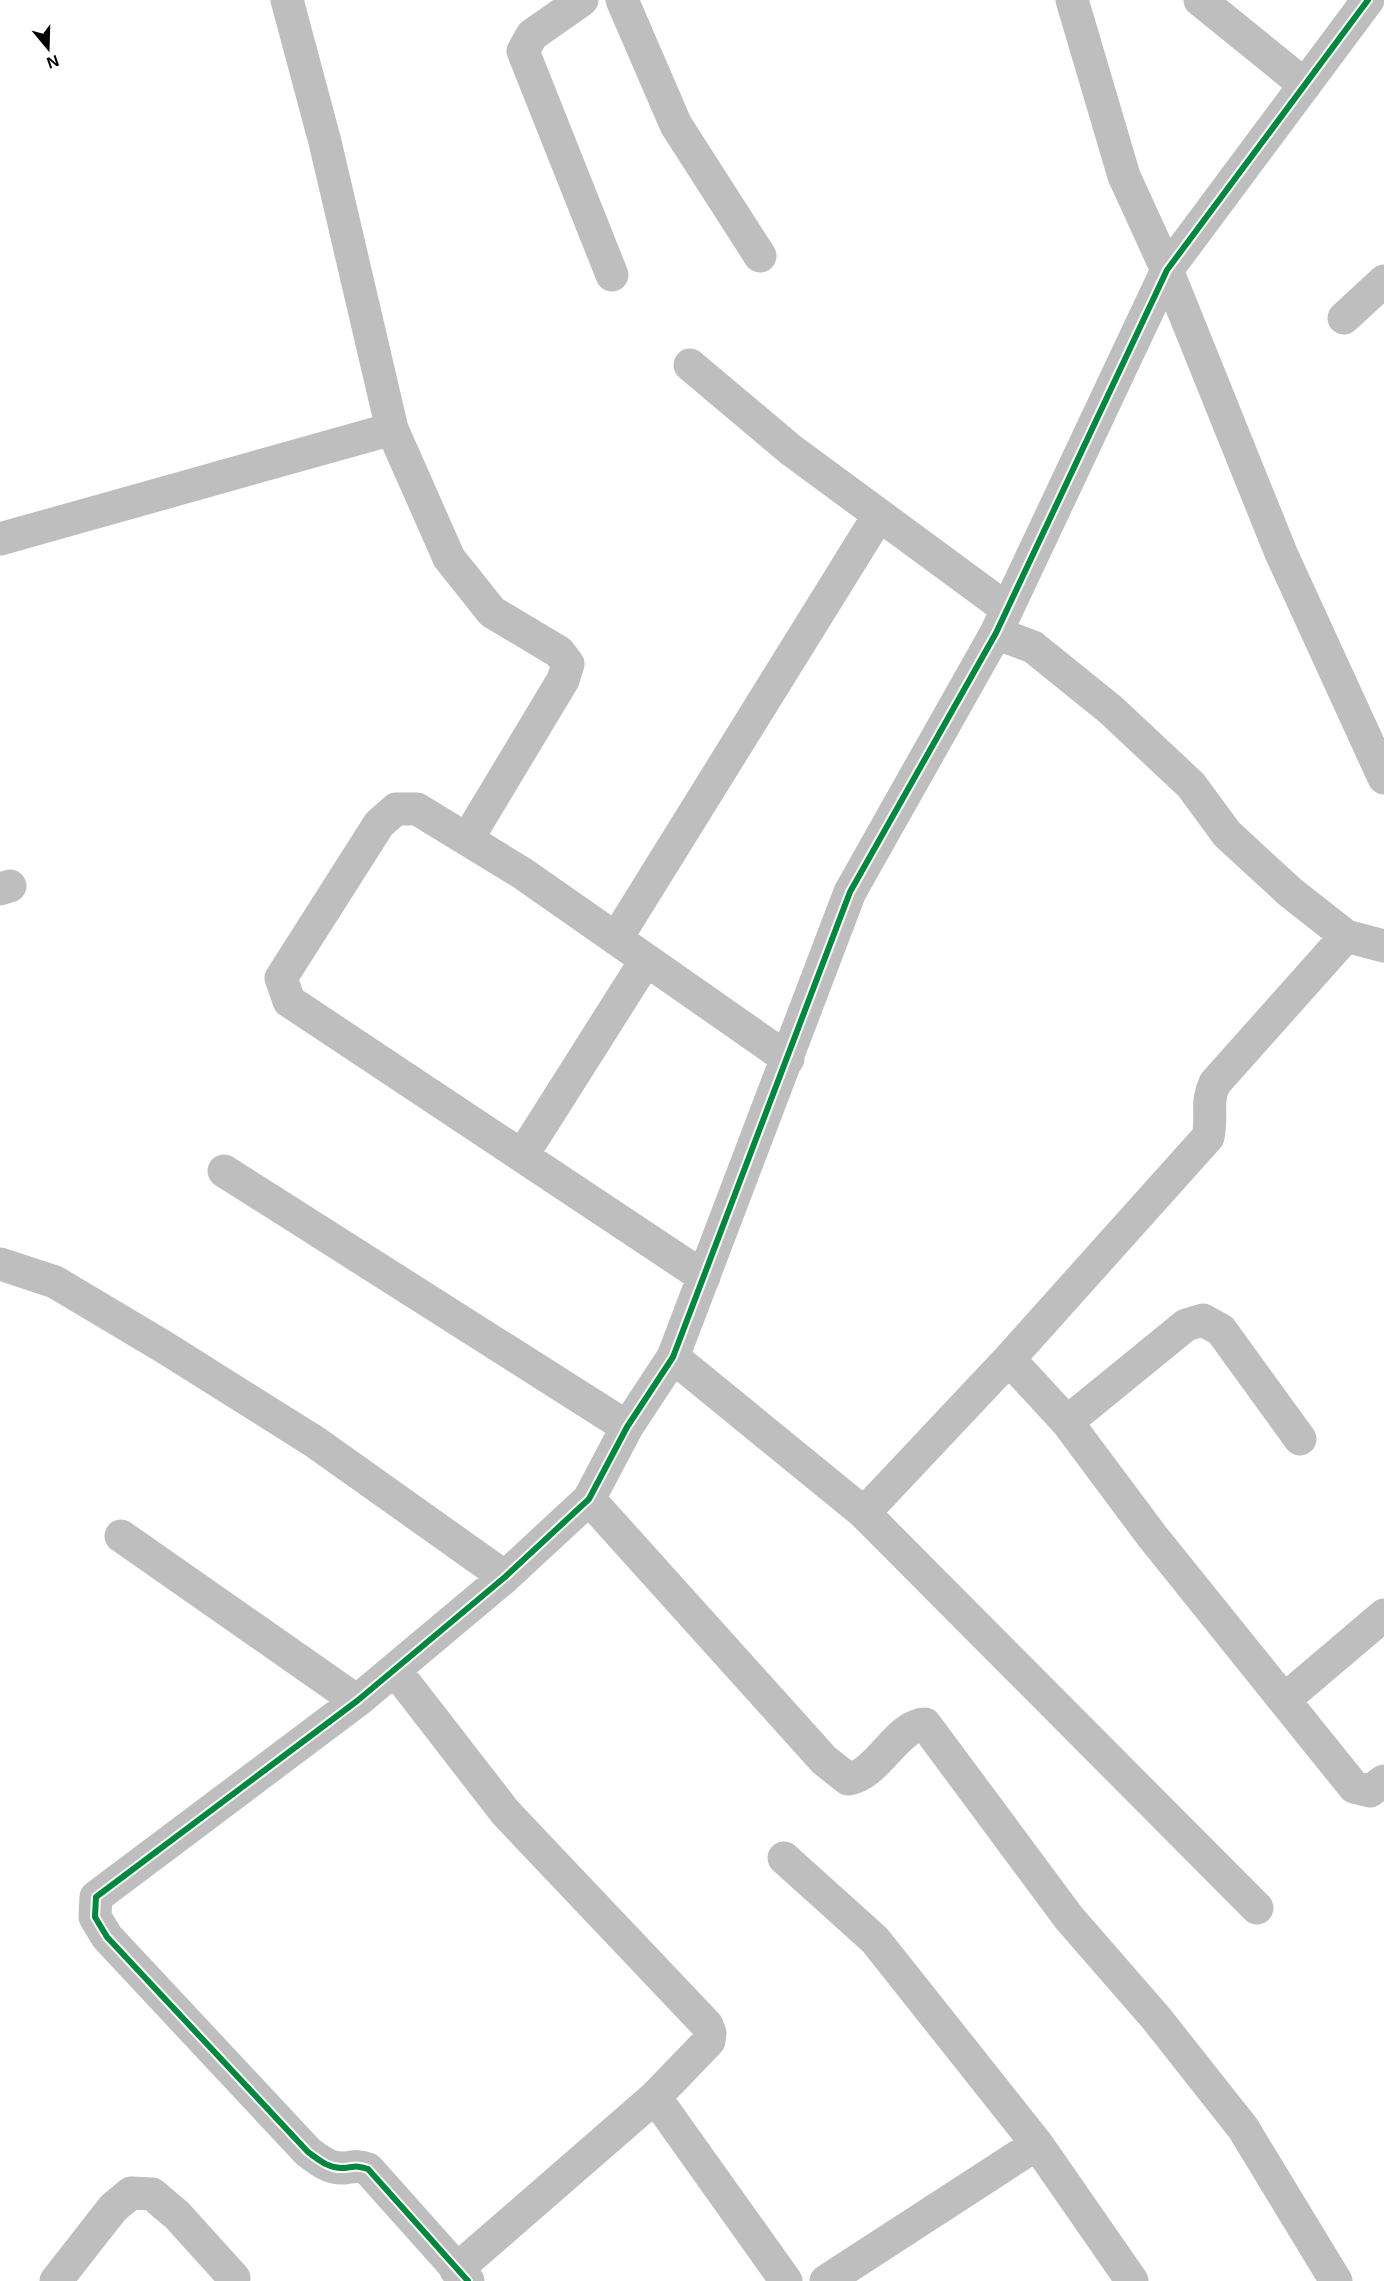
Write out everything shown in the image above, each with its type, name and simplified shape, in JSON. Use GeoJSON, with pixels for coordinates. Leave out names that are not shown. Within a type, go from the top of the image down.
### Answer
{"type":"FeatureCollection","features":[{"type":"Feature","properties":{"kind":"street"},"geometry":{"type":"LineString","coordinates":[[287,0],[325,142],[392,429],[449,558],[492,612],[559,652],[568,664],[563,680],[468,838]]}},
{"type":"Feature","properties":{"kind":"street"},"geometry":{"type":"LineString","coordinates":[[582,0],[532,35],[523,51],[612,275]]}},
{"type":"Feature","properties":{"kind":"street"},"geometry":{"type":"LineString","coordinates":[[622,0],[676,125],[760,256]]}},
{"type":"Feature","properties":{"kind":"street"},"geometry":{"type":"LineString","coordinates":[[1072,0],[1124,176],[1167,270],[1281,553],[1384,778]]}},
{"type":"Feature","properties":{"kind":"street"},"geometry":{"type":"LineString","coordinates":[[1200,0],[1305,85]]}},
{"type":"Feature","properties":{"kind":"street"},"geometry":{"type":"LineString","coordinates":[[395,1670],[505,1812],[707,2025],[710,2033],[708,2041],[655,2097],[462,2276],[368,2169],[357,2165],[342,2168],[324,2164],[308,2152],[107,1937],[94,1917],[96,1897],[357,1701],[505,1577],[589,1499],[627,1427],[673,1357],[850,892],[1001,621],[1167,270],[1368,0]]}},
{"type":"Feature","properties":{"kind":"street"},"geometry":{"type":"LineString","coordinates":[[1344,318],[1384,281]]}},
{"type":"Feature","properties":{"kind":"street"},"geometry":{"type":"LineString","coordinates":[[690,365],[791,450],[879,515],[1001,621],[1112,710],[1191,785],[1227,834],[1290,892],[1346,936],[1384,946]]}},
{"type":"Feature","properties":{"kind":"street"},"geometry":{"type":"LineString","coordinates":[[0,539],[392,429]]}},
{"type":"Feature","properties":{"kind":"street"},"geometry":{"type":"LineString","coordinates":[[616,939],[879,515]]}},
{"type":"Feature","properties":{"kind":"street"},"geometry":{"type":"LineString","coordinates":[[704,1277],[289,1001],[281,978],[379,824],[396,809],[417,809],[522,873],[788,1059]]}},
{"type":"Feature","properties":{"kind":"street"},"geometry":{"type":"LineString","coordinates":[[864,1514],[1009,1359],[1208,1137],[1212,1119],[1208,1098],[1215,1083],[1346,936]]}},
{"type":"Feature","properties":{"kind":"street"},"geometry":{"type":"LineString","coordinates":[[522,1156],[646,960]]}},
{"type":"Feature","properties":{"kind":"street"},"geometry":{"type":"LineString","coordinates":[[224,1171],[627,1427]]}},
{"type":"Feature","properties":{"kind":"street"},"geometry":{"type":"LineString","coordinates":[[0,1264],[55,1282],[164,1347],[315,1442],[505,1577]]}},
{"type":"Feature","properties":{"kind":"street"},"geometry":{"type":"LineString","coordinates":[[1067,1422],[1186,1325],[1203,1320],[1221,1330],[1300,1439]]}},
{"type":"Feature","properties":{"kind":"street"},"geometry":{"type":"LineString","coordinates":[[673,1357],[864,1514],[1257,1908]]}},
{"type":"Feature","properties":{"kind":"street"},"geometry":{"type":"LineString","coordinates":[[1009,1359],[1067,1422],[1152,1536],[1354,1787],[1370,1791],[1384,1780]]}},
{"type":"Feature","properties":{"kind":"street"},"geometry":{"type":"LineString","coordinates":[[589,1499],[824,1760],[848,1779],[862,1775],[912,1727],[925,1724],[1069,1918],[1156,2018],[1243,2128],[1336,2281]]}},
{"type":"Feature","properties":{"kind":"street"},"geometry":{"type":"LineString","coordinates":[[121,1536],[357,1701]]}},
{"type":"Feature","properties":{"kind":"street"},"geometry":{"type":"LineString","coordinates":[[1284,1700],[1384,1615]]}},
{"type":"Feature","properties":{"kind":"street"},"geometry":{"type":"LineString","coordinates":[[784,1858],[875,1940],[1037,2144],[1132,2281]]}},
{"type":"Feature","properties":{"kind":"street"},"geometry":{"type":"LineString","coordinates":[[655,2097],[786,2281]]}},
{"type":"Feature","properties":{"kind":"street"},"geometry":{"type":"LineString","coordinates":[[826,2281],[1037,2144]]}},
{"type":"Feature","properties":{"kind":"street"},"geometry":{"type":"LineString","coordinates":[[57,2281],[113,2208],[131,2193],[152,2194],[177,2215],[234,2277]]}},
{"type":"Feature","properties":{"kind":"cycle path"},"geometry":{"type":"LineString","coordinates":[[468,2281],[368,2169],[334,2167],[308,2152],[107,1937],[95,1917],[96,1897],[357,1701],[505,1577],[589,1499],[627,1427],[673,1357],[850,892],[996,633],[1167,270],[1368,0]]}}]}
